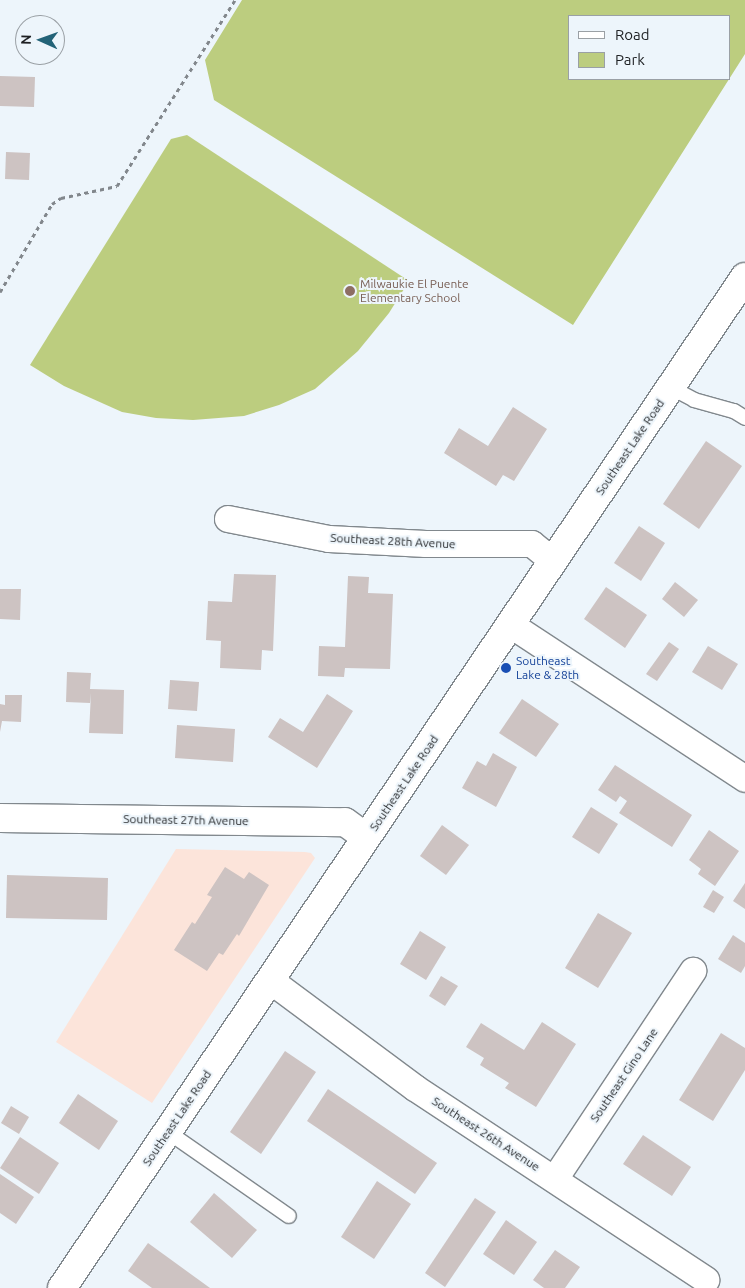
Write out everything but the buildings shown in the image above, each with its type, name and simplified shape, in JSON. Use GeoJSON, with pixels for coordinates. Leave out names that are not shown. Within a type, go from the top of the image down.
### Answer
{"type":"FeatureCollection","features":[{"type":"Feature","properties":{"kind":"street","name":"Southeast Lake Road"},"geometry":{"type":"LineString","coordinates":[[64,1287],[745,277]]}},
{"type":"Feature","properties":{"kind":"street","name":"Southeast 28th Avenue"},"geometry":{"type":"LineString","coordinates":[[228,519],[329,539],[426,544],[532,544],[554,562]]}},
{"type":"Feature","properties":{"kind":"street"},"geometry":{"type":"LineString","coordinates":[[511,625],[745,779]]}},
{"type":"Feature","properties":{"kind":"street","name":"Southeast 27th Avenue"},"geometry":{"type":"LineString","coordinates":[[0,818],[345,822],[366,837]]}},
{"type":"Feature","properties":{"kind":"street","name":"Southeast Gino Lane"},"geometry":{"type":"LineString","coordinates":[[555,1179],[692,970]]}},
{"type":"Feature","properties":{"kind":"street","name":"Southeast 26th Avenue"},"geometry":{"type":"LineString","coordinates":[[271,980],[415,1088],[712,1284]]}},
{"type":"Feature","properties":{"kind":"lane"},"geometry":{"type":"LineString","coordinates":[[670,387],[694,400],[734,411],[745,418]]}},
{"type":"Feature","properties":{"kind":"lane"},"geometry":{"type":"LineString","coordinates":[[168,1132],[289,1216]]}},
{"type":"Feature","properties":{"kind":"path"},"geometry":{"type":"LineString","coordinates":[[0,292],[52,204],[61,198],[117,186],[235,0]]}},
{"type":"Feature","properties":{"kind":"shaded area"},"geometry":{"type":"Polygon","coordinates":[[[176,849],[305,852],[311,853],[315,858],[152,1103],[56,1042],[176,849]]]}},
{"type":"Feature","properties":{"kind":"green space"},"geometry":{"type":"Polygon","coordinates":[[[242,0],[745,0],[745,54],[730,78],[730,15],[568,15],[568,80],[728,80],[573,325],[214,100],[205,60],[242,0]]]}},
{"type":"Feature","properties":{"kind":"green space"},"geometry":{"type":"Polygon","coordinates":[[[187,135],[409,281],[389,313],[358,351],[315,389],[279,405],[244,416],[193,420],[156,418],[122,412],[64,386],[30,365],[171,139],[187,135]]]}},
{"type":"Feature","properties":{"kind":"place","name":"Milwaukie El Puente Elementary School"},"geometry":{"type":"Point","coordinates":[350,291]}},
{"type":"Feature","properties":{"kind":"place","name":"Southeast Lake & 28th"},"geometry":{"type":"Point","coordinates":[506,668]}}]}
